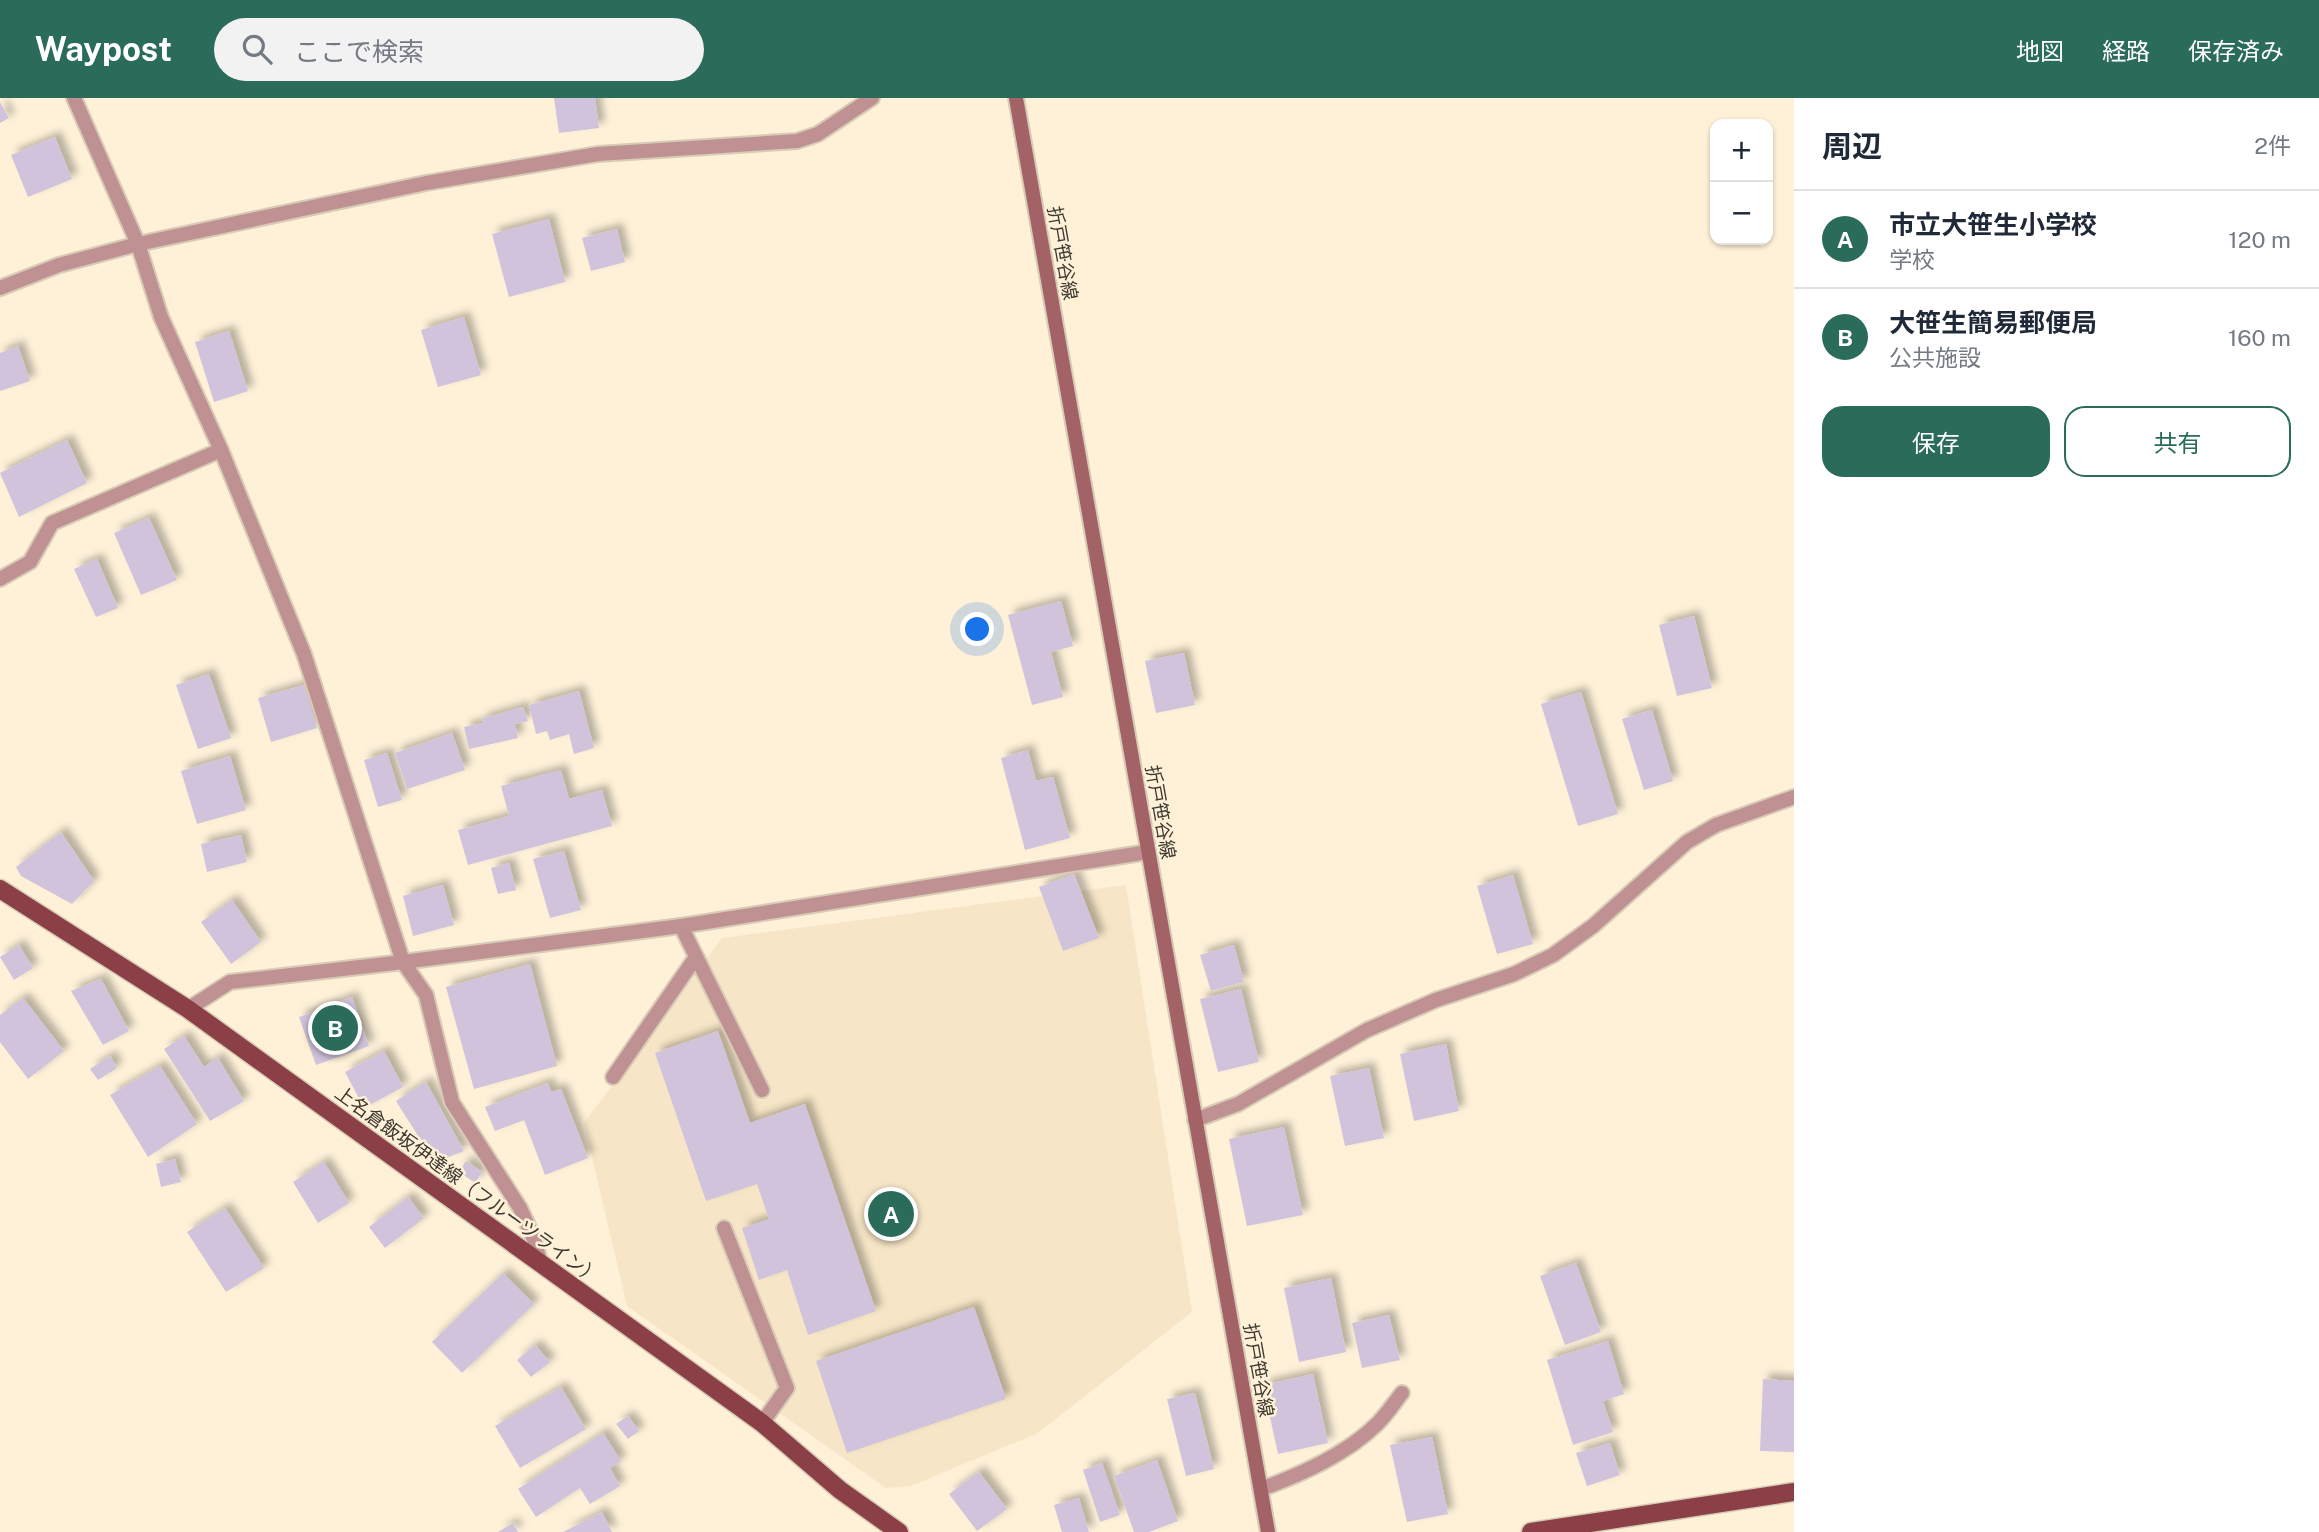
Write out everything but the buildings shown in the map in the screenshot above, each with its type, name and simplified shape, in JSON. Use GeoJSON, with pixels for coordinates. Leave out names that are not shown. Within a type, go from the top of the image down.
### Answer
{"type":"FeatureCollection","features":[{"type":"Feature","properties":{"kind":"main road","name":"折戸笹谷線"},"geometry":{"type":"LineString","coordinates":[[1016,98],[1268,1532]]}},
{"type":"Feature","properties":{"kind":"main road","name":"上名倉飯坂伊達線（フルーツライン）"},"geometry":{"type":"LineString","coordinates":[[0,889],[188,1009],[762,1423],[840,1490],[899,1532]]}},
{"type":"Feature","properties":{"kind":"main road"},"geometry":{"type":"LineString","coordinates":[[1531,1532],[1794,1492]]}},
{"type":"Feature","properties":{"kind":"street"},"geometry":{"type":"LineString","coordinates":[[74,98],[138,244],[161,317],[221,450],[304,654],[403,962],[426,996],[452,1102],[520,1208],[534,1239],[541,1265]]}},
{"type":"Feature","properties":{"kind":"street"},"geometry":{"type":"LineString","coordinates":[[0,288],[59,265],[138,244],[426,183],[598,154],[797,141],[818,134],[872,98]]}},
{"type":"Feature","properties":{"kind":"street"},"geometry":{"type":"LineString","coordinates":[[0,579],[30,562],[52,523],[221,450]]}},
{"type":"Feature","properties":{"kind":"street"},"geometry":{"type":"LineString","coordinates":[[1195,1120],[1238,1104],[1367,1030],[1436,1000],[1514,974],[1553,955],[1593,926],[1687,842],[1716,825],[1794,797]]}},
{"type":"Feature","properties":{"kind":"street"},"geometry":{"type":"LineString","coordinates":[[188,1009],[230,982],[681,926],[1148,852]]}},
{"type":"Feature","properties":{"kind":"street"},"geometry":{"type":"LineString","coordinates":[[681,926],[762,1090]]}},
{"type":"Feature","properties":{"kind":"street"},"geometry":{"type":"LineString","coordinates":[[613,1077],[696,957]]}},
{"type":"Feature","properties":{"kind":"street"},"geometry":{"type":"LineString","coordinates":[[724,1228],[787,1388],[762,1423]]}},
{"type":"Feature","properties":{"kind":"street"},"geometry":{"type":"LineString","coordinates":[[1261,1489],[1294,1477],[1353,1443],[1378,1423],[1402,1393]]}},
{"type":"Feature","properties":{"kind":"shaded area"},"geometry":{"type":"Polygon","coordinates":[[[1126,885],[1192,1312],[1038,1433],[911,1486],[886,1488],[627,1306],[584,1123],[722,938],[1126,885]]]}},
{"type":"Feature","properties":{"kind":"place","name":"大笹生簡易郵便局"},"geometry":{"type":"Point","coordinates":[335,1028]}},
{"type":"Feature","properties":{"kind":"place","name":"市立大笹生小学校"},"geometry":{"type":"Point","coordinates":[891,1214]}}]}
